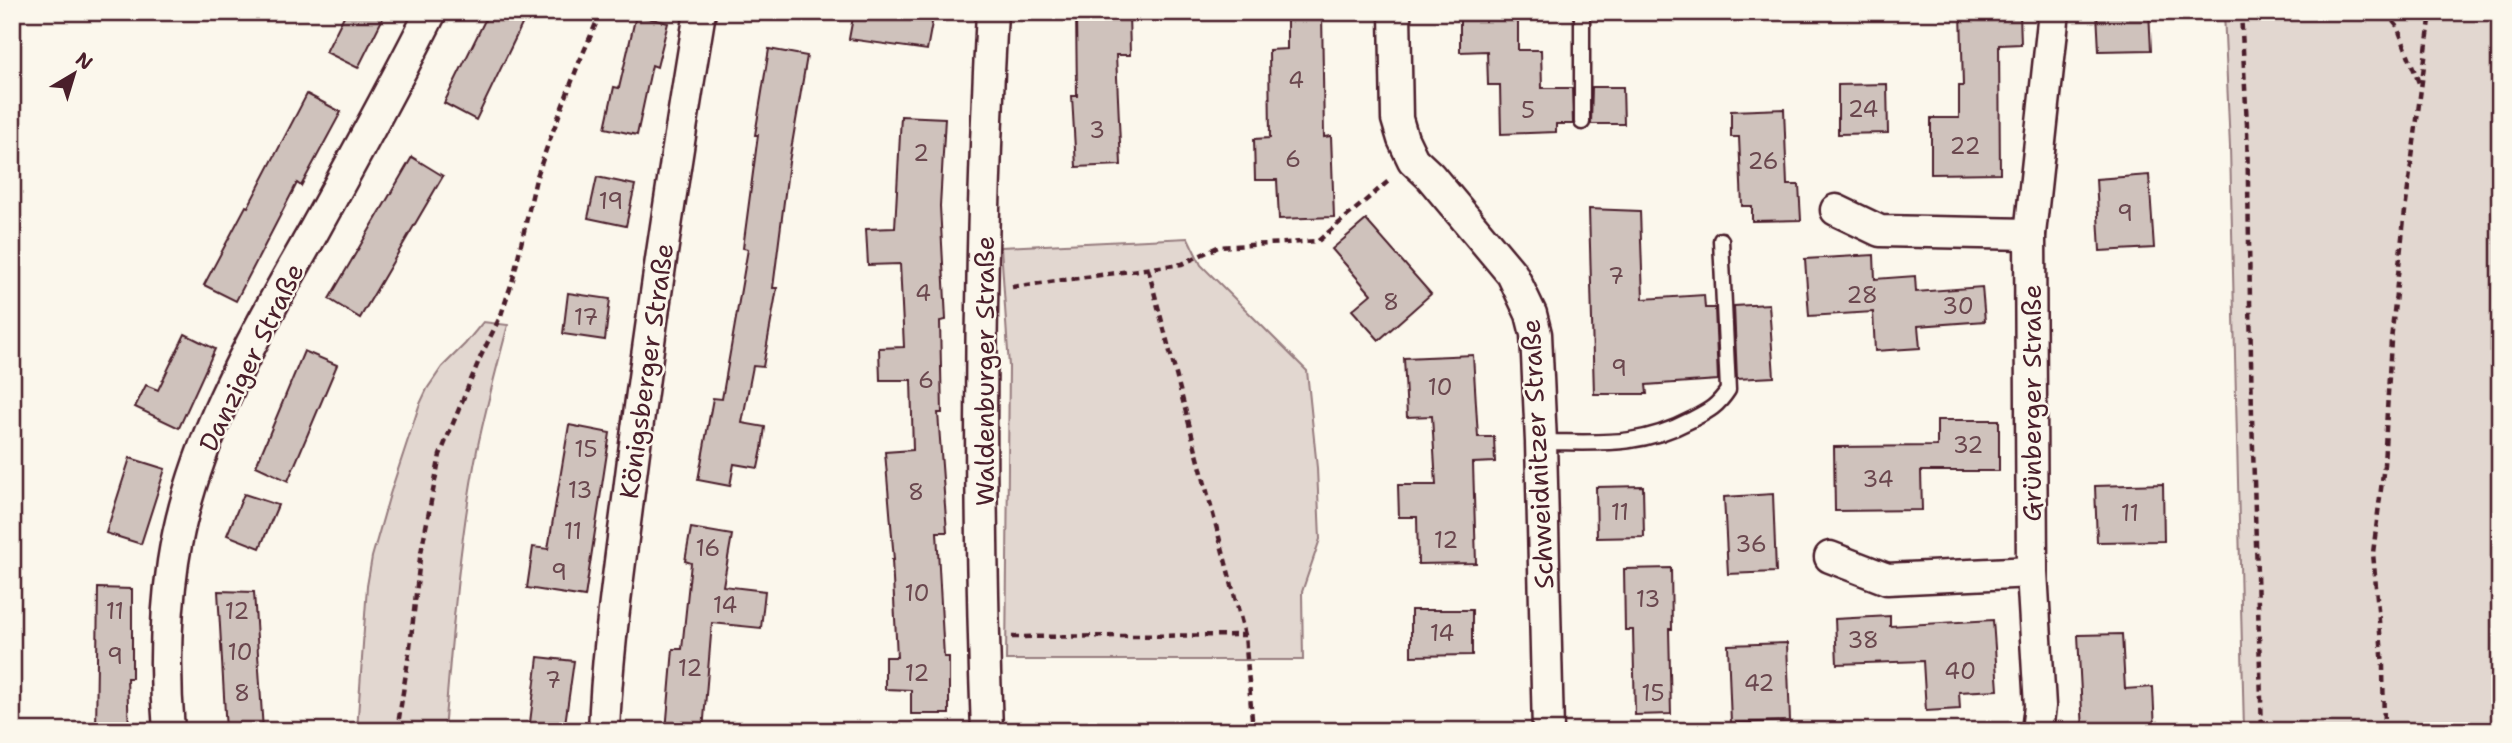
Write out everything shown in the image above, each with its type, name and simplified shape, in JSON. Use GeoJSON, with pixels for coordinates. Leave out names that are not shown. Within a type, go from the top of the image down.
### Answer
{"type":"FeatureCollection","features":[{"type":"Feature","properties":{"kind":"street","name":"Danziger Straße"},"geometry":{"type":"LineString","coordinates":[[169,731],[166,646],[173,561],[182,521],[214,423],[264,318],[408,60],[431,12]]}},
{"type":"Feature","properties":{"kind":"street","name":"Königsberger Straße"},"geometry":{"type":"LineString","coordinates":[[604,731],[611,638],[640,399],[682,111],[700,12]]}},
{"type":"Feature","properties":{"kind":"street","name":"Waldenburger Straße"},"geometry":{"type":"LineString","coordinates":[[987,731],[983,637],[983,290],[992,12]]}},
{"type":"Feature","properties":{"kind":"street","name":"Schweidnitzer Straße"},"geometry":{"type":"LineString","coordinates":[[1395,12],[1397,119],[1413,160],[1430,176],[1512,274],[1531,314],[1535,334],[1541,442],[1548,731]]}},
{"type":"Feature","properties":{"kind":"street","name":"Grünberger Straße"},"geometry":{"type":"LineString","coordinates":[[2037,731],[2040,706],[2032,572],[2030,234],[2054,12]]}},
{"type":"Feature","properties":{"kind":"street"},"geometry":{"type":"LineString","coordinates":[[1836,210],[1880,231],[2030,234]]}},
{"type":"Feature","properties":{"kind":"street"},"geometry":{"type":"LineString","coordinates":[[1830,557],[1887,579],[2032,572]]}},
{"type":"Feature","properties":{"kind":"lane"},"geometry":{"type":"LineString","coordinates":[[1582,12],[1582,122]]}},
{"type":"Feature","properties":{"kind":"lane"},"geometry":{"type":"LineString","coordinates":[[1541,442],[1631,442],[1677,427],[1719,405],[1728,390],[1721,240]]}},
{"type":"Feature","properties":{"kind":"path"},"geometry":{"type":"LineString","coordinates":[[397,731],[421,558],[440,455],[449,428],[501,316],[513,279],[536,179],[601,12]]}},
{"type":"Feature","properties":{"kind":"path"},"geometry":{"type":"LineString","coordinates":[[2241,12],[2247,125],[2252,418],[2262,731]]}},
{"type":"Feature","properties":{"kind":"path"},"geometry":{"type":"LineString","coordinates":[[2385,12],[2397,26],[2420,86]]}},
{"type":"Feature","properties":{"kind":"path"},"geometry":{"type":"LineString","coordinates":[[2384,731],[2383,666],[2373,553],[2384,465],[2391,340],[2431,12]]}},
{"type":"Feature","properties":{"kind":"path"},"geometry":{"type":"LineString","coordinates":[[983,290],[1182,264],[1218,247],[1318,241],[1413,160]]}},
{"type":"Feature","properties":{"kind":"path"},"geometry":{"type":"LineString","coordinates":[[1148,269],[1245,635],[1253,731]]}},
{"type":"Feature","properties":{"kind":"path"},"geometry":{"type":"LineString","coordinates":[[983,637],[1245,635]]}},
{"type":"Feature","properties":{"kind":"shaded area"},"geometry":{"type":"Polygon","coordinates":[[[2224,12],[2500,12],[2500,731],[2244,731],[2230,147],[2224,12]]]}},
{"type":"Feature","properties":{"kind":"shaded area"},"geometry":{"type":"Polygon","coordinates":[[[1188,238],[1201,265],[1307,371],[1317,468],[1320,539],[1302,592],[1303,660],[1006,660],[1009,367],[1001,247],[1188,238]]]}},
{"type":"Feature","properties":{"kind":"shaded area"},"geometry":{"type":"Polygon","coordinates":[[[483,322],[508,325],[477,450],[465,520],[444,731],[357,731],[367,586],[372,557],[390,494],[427,389],[442,367],[483,322]]]}},
{"type":"Feature","properties":{"kind":"building"},"geometry":{"type":"Polygon","coordinates":[[[346,12],[386,12],[358,68],[326,52],[346,12]]]}},
{"type":"Feature","properties":{"kind":"building"},"geometry":{"type":"Polygon","coordinates":[[[489,12],[528,12],[476,120],[444,103],[489,12]]]}},
{"type":"Feature","properties":{"kind":"building"},"geometry":{"type":"Polygon","coordinates":[[[854,12],[934,12],[927,50],[849,39],[854,12]]]}},
{"type":"Feature","properties":{"kind":"building"},"geometry":{"type":"Polygon","coordinates":[[[1076,12],[1129,12],[1130,55],[1116,55],[1121,165],[1076,167],[1072,96],[1077,96],[1076,12]]]}},
{"type":"Feature","properties":{"kind":"building"},"geometry":{"type":"Polygon","coordinates":[[[1287,12],[1322,12],[1324,137],[1331,136],[1334,217],[1279,219],[1277,180],[1255,180],[1254,139],[1270,138],[1269,50],[1287,49],[1287,12]]]}},
{"type":"Feature","properties":{"kind":"building"},"geometry":{"type":"Polygon","coordinates":[[[1460,12],[1518,12],[1518,50],[1541,50],[1542,88],[1572,88],[1573,124],[1556,124],[1556,132],[1501,134],[1500,85],[1488,85],[1487,51],[1460,52],[1460,12]]]}},
{"type":"Feature","properties":{"kind":"building"},"geometry":{"type":"Polygon","coordinates":[[[1961,12],[2020,12],[2021,44],[1999,45],[2000,173],[1931,174],[1931,118],[1959,118],[1959,86],[1963,86],[1961,12]]]}},
{"type":"Feature","properties":{"kind":"building"},"geometry":{"type":"Polygon","coordinates":[[[2097,12],[2149,12],[2151,50],[2099,51],[2097,12]]]}},
{"type":"Feature","properties":{"kind":"building"},"geometry":{"type":"Polygon","coordinates":[[[636,15],[668,23],[657,67],[652,65],[637,135],[605,128],[614,87],[619,88],[636,15]]]}},
{"type":"Feature","properties":{"kind":"building"},"geometry":{"type":"Polygon","coordinates":[[[769,49],[807,56],[789,162],[773,288],[777,288],[763,367],[753,366],[742,423],[765,427],[762,449],[758,468],[734,464],[730,486],[698,480],[713,398],[722,399],[748,249],[743,248],[758,135],[755,135],[769,49]]]}},
{"type":"Feature","properties":{"kind":"building"},"geometry":{"type":"Polygon","coordinates":[[[1887,84],[1888,133],[1838,134],[1838,85],[1887,84]]]}},
{"type":"Feature","properties":{"kind":"building"},"geometry":{"type":"Polygon","coordinates":[[[1592,87],[1623,87],[1624,124],[1591,124],[1592,87]]]}},
{"type":"Feature","properties":{"kind":"building"},"geometry":{"type":"Polygon","coordinates":[[[307,94],[341,112],[301,186],[297,183],[236,301],[204,285],[307,94]]]}},
{"type":"Feature","properties":{"kind":"building"},"geometry":{"type":"Polygon","coordinates":[[[1784,109],[1787,185],[1799,185],[1801,220],[1752,221],[1752,206],[1742,206],[1739,137],[1731,137],[1731,111],[1784,109]]]}},
{"type":"Feature","properties":{"kind":"building"},"geometry":{"type":"Polygon","coordinates":[[[901,116],[945,118],[940,206],[946,320],[940,321],[942,413],[938,413],[947,532],[937,532],[944,657],[949,657],[949,714],[911,714],[911,690],[885,689],[885,657],[897,657],[894,560],[885,452],[913,450],[911,380],[880,380],[879,348],[904,347],[900,264],[868,265],[866,229],[895,228],[901,116]]]}},
{"type":"Feature","properties":{"kind":"building"},"geometry":{"type":"Polygon","coordinates":[[[412,157],[443,176],[360,318],[329,299],[412,157]]]}},
{"type":"Feature","properties":{"kind":"building"},"geometry":{"type":"Polygon","coordinates":[[[2149,175],[2154,248],[2100,251],[2096,179],[2149,175]]]}},
{"type":"Feature","properties":{"kind":"building"},"geometry":{"type":"Polygon","coordinates":[[[597,177],[635,185],[626,226],[588,218],[597,177]]]}},
{"type":"Feature","properties":{"kind":"building"},"geometry":{"type":"Polygon","coordinates":[[[1589,209],[1640,211],[1643,299],[1704,295],[1705,308],[1715,308],[1718,380],[1646,385],[1647,394],[1594,394],[1589,209]]]}},
{"type":"Feature","properties":{"kind":"building"},"geometry":{"type":"Polygon","coordinates":[[[1366,220],[1431,294],[1379,340],[1352,310],[1371,294],[1332,249],[1366,220]]]}},
{"type":"Feature","properties":{"kind":"building"},"geometry":{"type":"Polygon","coordinates":[[[1874,255],[1875,279],[1915,276],[1916,292],[1982,287],[1985,321],[1918,326],[1920,348],[1875,351],[1873,312],[1809,316],[1805,259],[1874,255]]]}},
{"type":"Feature","properties":{"kind":"building"},"geometry":{"type":"Polygon","coordinates":[[[568,293],[610,299],[605,340],[563,334],[568,293]]]}},
{"type":"Feature","properties":{"kind":"building"},"geometry":{"type":"Polygon","coordinates":[[[1769,304],[1774,377],[1737,379],[1734,306],[1769,304]]]}},
{"type":"Feature","properties":{"kind":"building"},"geometry":{"type":"Polygon","coordinates":[[[185,334],[215,349],[179,428],[135,407],[146,385],[158,390],[185,334]]]}},
{"type":"Feature","properties":{"kind":"building"},"geometry":{"type":"Polygon","coordinates":[[[304,351],[337,365],[288,481],[256,466],[304,351]]]}},
{"type":"Feature","properties":{"kind":"building"},"geometry":{"type":"Polygon","coordinates":[[[1473,355],[1478,437],[1494,437],[1495,462],[1473,463],[1476,563],[1418,564],[1417,517],[1399,517],[1398,485],[1436,485],[1432,416],[1407,417],[1404,358],[1473,355]]]}},
{"type":"Feature","properties":{"kind":"building"},"geometry":{"type":"Polygon","coordinates":[[[1937,420],[1999,420],[1999,471],[1921,471],[1922,510],[1835,511],[1834,447],[1937,446],[1937,420]]]}},
{"type":"Feature","properties":{"kind":"building"},"geometry":{"type":"Polygon","coordinates":[[[569,425],[610,433],[585,597],[527,588],[533,547],[548,549],[569,425]]]}},
{"type":"Feature","properties":{"kind":"building"},"geometry":{"type":"Polygon","coordinates":[[[130,458],[165,469],[141,544],[106,533],[130,458]]]}},
{"type":"Feature","properties":{"kind":"building"},"geometry":{"type":"Polygon","coordinates":[[[2163,484],[2164,541],[2097,542],[2095,486],[2163,484]]]}},
{"type":"Feature","properties":{"kind":"building"},"geometry":{"type":"Polygon","coordinates":[[[1643,486],[1644,537],[1597,538],[1596,487],[1643,486]]]}},
{"type":"Feature","properties":{"kind":"building"},"geometry":{"type":"Polygon","coordinates":[[[244,494],[278,505],[260,548],[227,535],[244,494]]]}},
{"type":"Feature","properties":{"kind":"building"},"geometry":{"type":"Polygon","coordinates":[[[1773,494],[1776,572],[1728,574],[1724,497],[1773,494]]]}},
{"type":"Feature","properties":{"kind":"building"},"geometry":{"type":"Polygon","coordinates":[[[691,528],[732,535],[723,586],[765,591],[761,628],[712,623],[703,731],[666,731],[673,649],[682,649],[691,563],[685,561],[691,528]]]}},
{"type":"Feature","properties":{"kind":"building"},"geometry":{"type":"Polygon","coordinates":[[[1671,568],[1671,714],[1635,715],[1633,630],[1625,630],[1624,569],[1671,568]]]}},
{"type":"Feature","properties":{"kind":"building"},"geometry":{"type":"Polygon","coordinates":[[[98,588],[132,589],[132,678],[127,678],[129,731],[96,731],[98,588]]]}},
{"type":"Feature","properties":{"kind":"building"},"geometry":{"type":"Polygon","coordinates":[[[218,591],[254,592],[263,731],[226,731],[218,591]]]}},
{"type":"Feature","properties":{"kind":"building"},"geometry":{"type":"Polygon","coordinates":[[[1411,610],[1472,610],[1472,655],[1411,656],[1411,610]]]}},
{"type":"Feature","properties":{"kind":"building"},"geometry":{"type":"Polygon","coordinates":[[[1890,616],[1890,626],[1993,620],[1998,690],[1959,692],[1960,709],[1926,711],[1923,661],[1837,664],[1835,619],[1890,616]]]}},
{"type":"Feature","properties":{"kind":"building"},"geometry":{"type":"Polygon","coordinates":[[[2122,634],[2125,689],[2153,687],[2155,731],[2083,731],[2078,635],[2122,634]]]}},
{"type":"Feature","properties":{"kind":"building"},"geometry":{"type":"Polygon","coordinates":[[[1787,643],[1790,721],[1731,723],[1728,645],[1787,643]]]}},
{"type":"Feature","properties":{"kind":"building"},"geometry":{"type":"Polygon","coordinates":[[[538,657],[574,661],[564,731],[529,731],[538,657]]]}}]}
